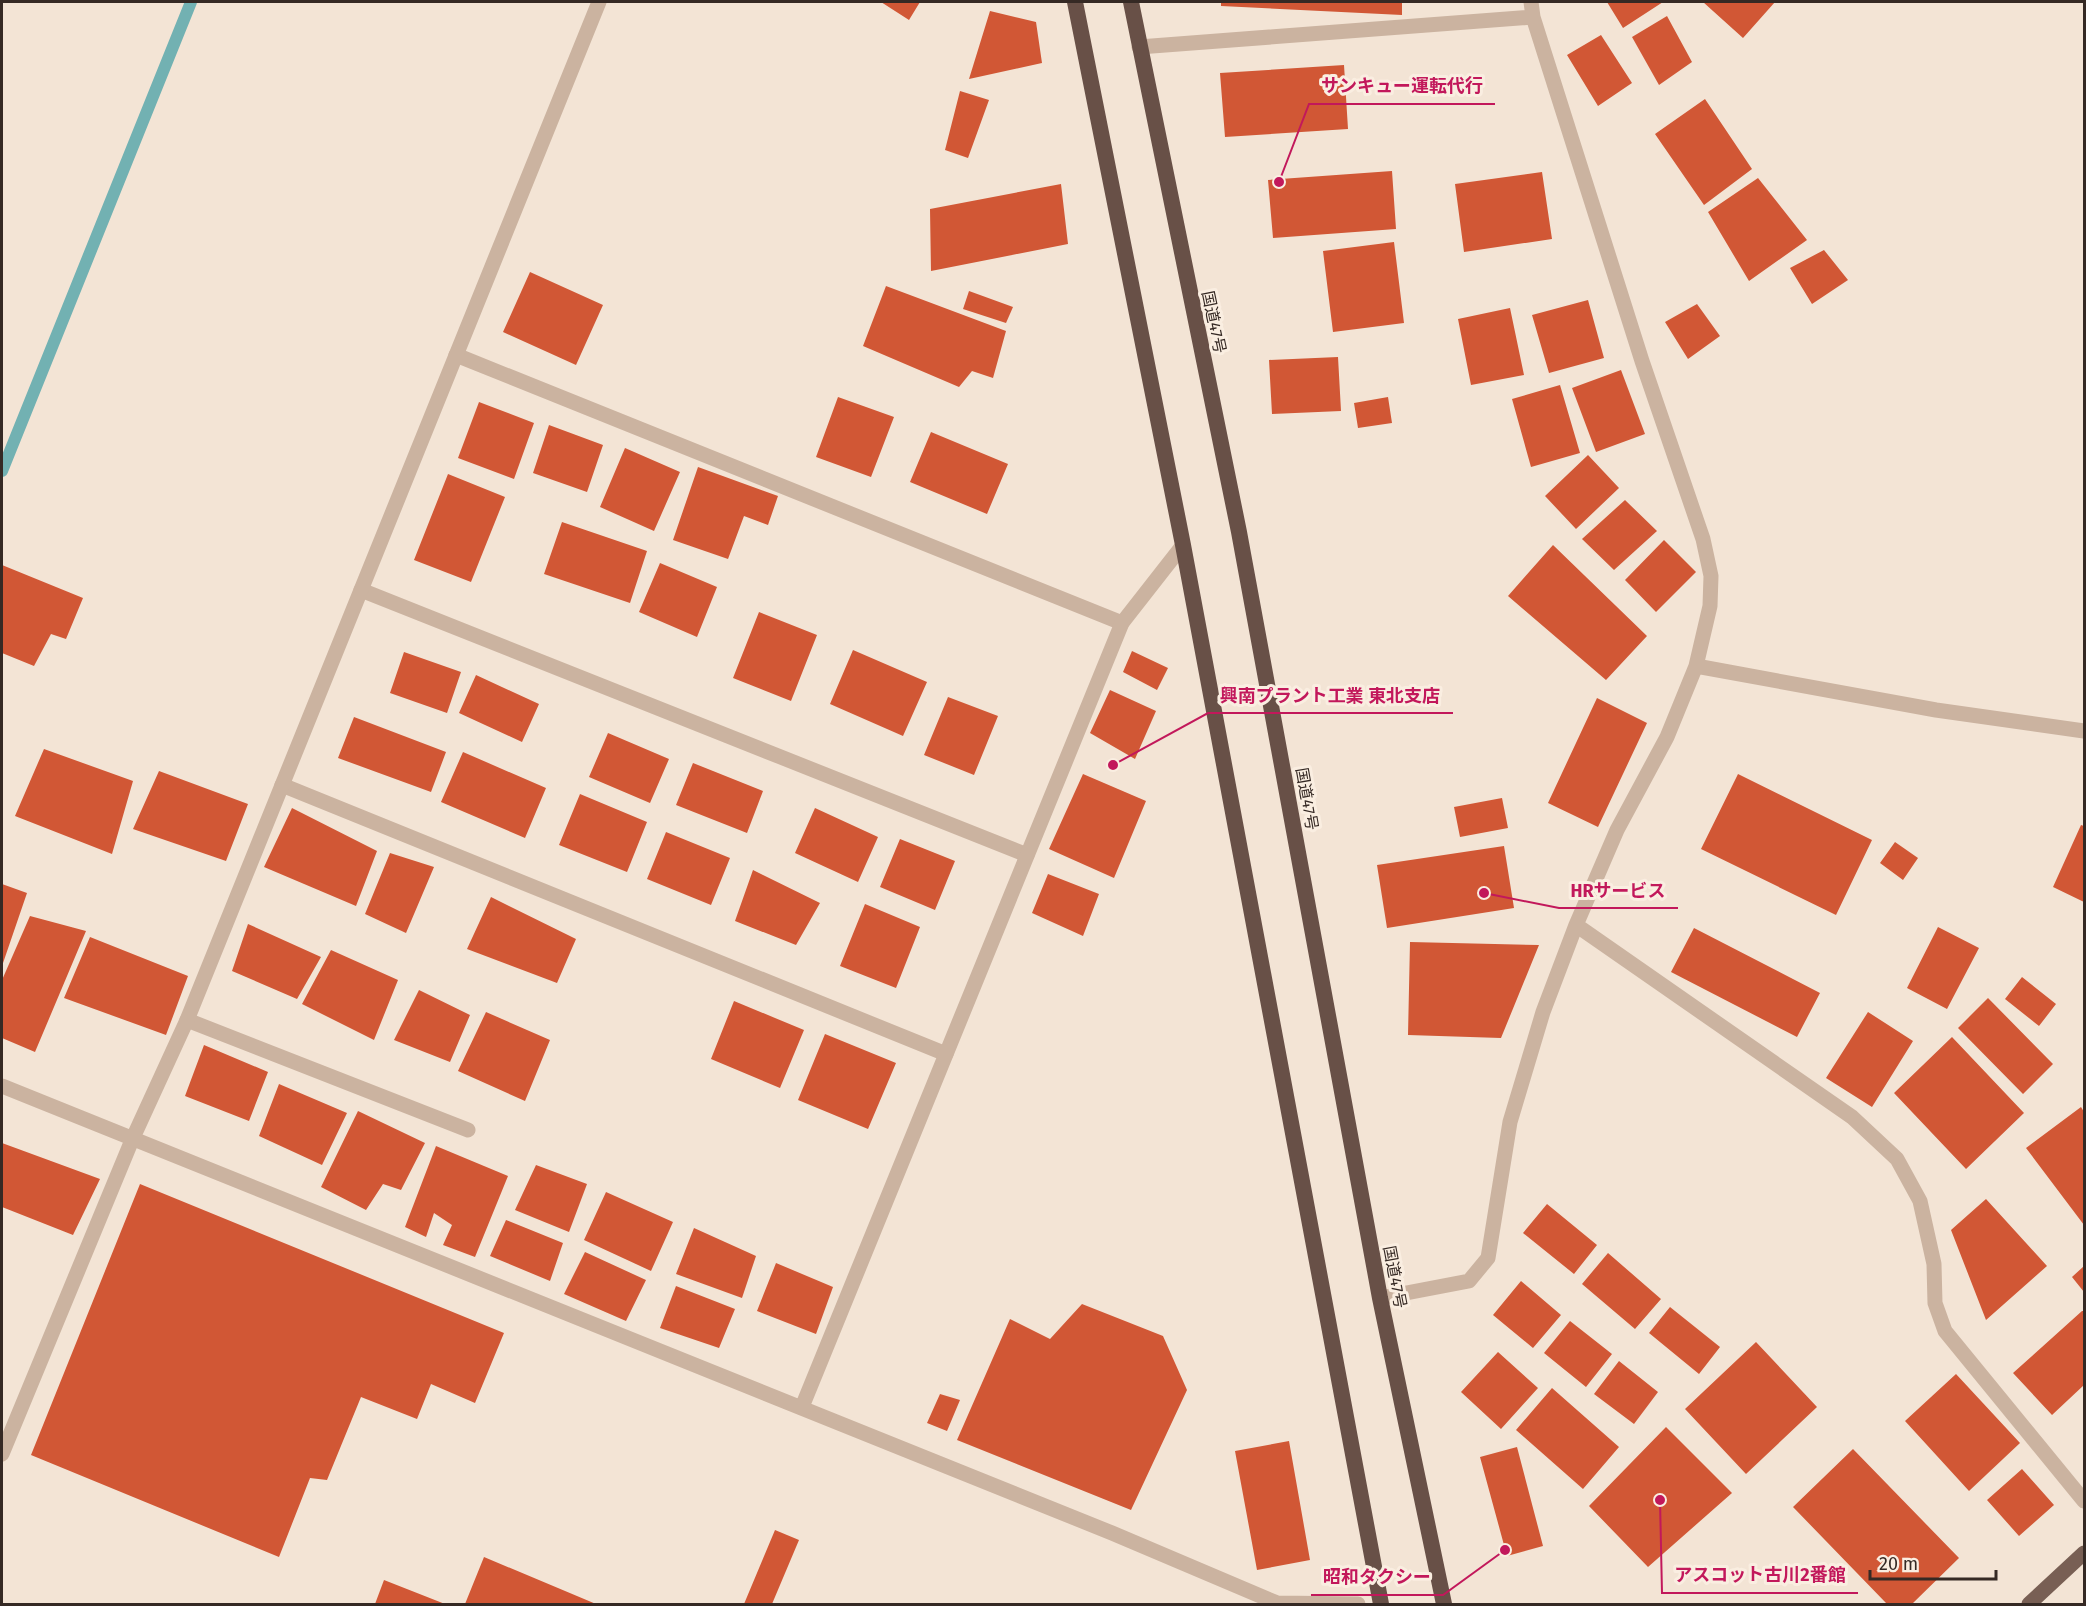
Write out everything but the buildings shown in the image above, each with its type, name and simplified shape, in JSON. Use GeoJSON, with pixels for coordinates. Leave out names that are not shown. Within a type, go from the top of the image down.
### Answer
{"type":"FeatureCollection","features":[{"type":"Feature","properties":{"kind":"highway"},"geometry":{"type":"LineString","coordinates":[[1075,2],[1184,545],[1381,1605]]}},
{"type":"Feature","properties":{"kind":"highway","name":"国道47号"},"geometry":{"type":"LineString","coordinates":[[1131,2],[1239,532],[1380,1298],[1444,1605]]}},
{"type":"Feature","properties":{"kind":"main road"},"geometry":{"type":"LineString","coordinates":[[2030,1605],[2085,1553]]}},
{"type":"Feature","properties":{"kind":"street"},"geometry":{"type":"LineString","coordinates":[[2,1454],[132,1140],[187,1020],[599,2]]}},
{"type":"Feature","properties":{"kind":"street"},"geometry":{"type":"LineString","coordinates":[[1380,1298],[1469,1281],[1488,1258],[1510,1122],[1543,1012],[1576,925],[1617,830],[1667,737],[1696,666],[1710,606],[1711,576],[1703,539],[1642,361],[1533,17],[1531,2]]}},
{"type":"Feature","properties":{"kind":"street"},"geometry":{"type":"LineString","coordinates":[[1139,47],[1533,17]]}},
{"type":"Feature","properties":{"kind":"street"},"geometry":{"type":"LineString","coordinates":[[456,355],[1122,623]]}},
{"type":"Feature","properties":{"kind":"street"},"geometry":{"type":"LineString","coordinates":[[802,1407],[1122,623],[1184,545]]}},
{"type":"Feature","properties":{"kind":"street"},"geometry":{"type":"LineString","coordinates":[[361,590],[1027,855]]}},
{"type":"Feature","properties":{"kind":"street"},"geometry":{"type":"LineString","coordinates":[[1696,666],[1936,710],[2085,731]]}},
{"type":"Feature","properties":{"kind":"street"},"geometry":{"type":"LineString","coordinates":[[282,785],[946,1054]]}},
{"type":"Feature","properties":{"kind":"street"},"geometry":{"type":"LineString","coordinates":[[1576,925],[1851,1117],[1897,1159],[1920,1201],[1934,1264],[1935,1304],[1945,1330],[2085,1501]]}},
{"type":"Feature","properties":{"kind":"street"},"geometry":{"type":"LineString","coordinates":[[187,1020],[468,1130]]}},
{"type":"Feature","properties":{"kind":"street"},"geometry":{"type":"LineString","coordinates":[[2,1086],[802,1407],[1277,1603],[1358,1605]]}},
{"type":"Feature","properties":{"kind":"waterway"},"geometry":{"type":"LineString","coordinates":[[2,471],[191,2]]}},
{"type":"Feature","properties":{"kind":"place","name":"サンキュー運転代行"},"geometry":{"type":"Point","coordinates":[1279,182]}},
{"type":"Feature","properties":{"kind":"place","name":"興南プラント工業 東北支店"},"geometry":{"type":"Point","coordinates":[1113,765]}},
{"type":"Feature","properties":{"kind":"place","name":"HRサービス"},"geometry":{"type":"Point","coordinates":[1484,893]}},
{"type":"Feature","properties":{"kind":"place","name":"アスコット古川2番館"},"geometry":{"type":"Point","coordinates":[1660,1500]}},
{"type":"Feature","properties":{"kind":"place","name":"昭和タクシー"},"geometry":{"type":"Point","coordinates":[1505,1550]}}]}
